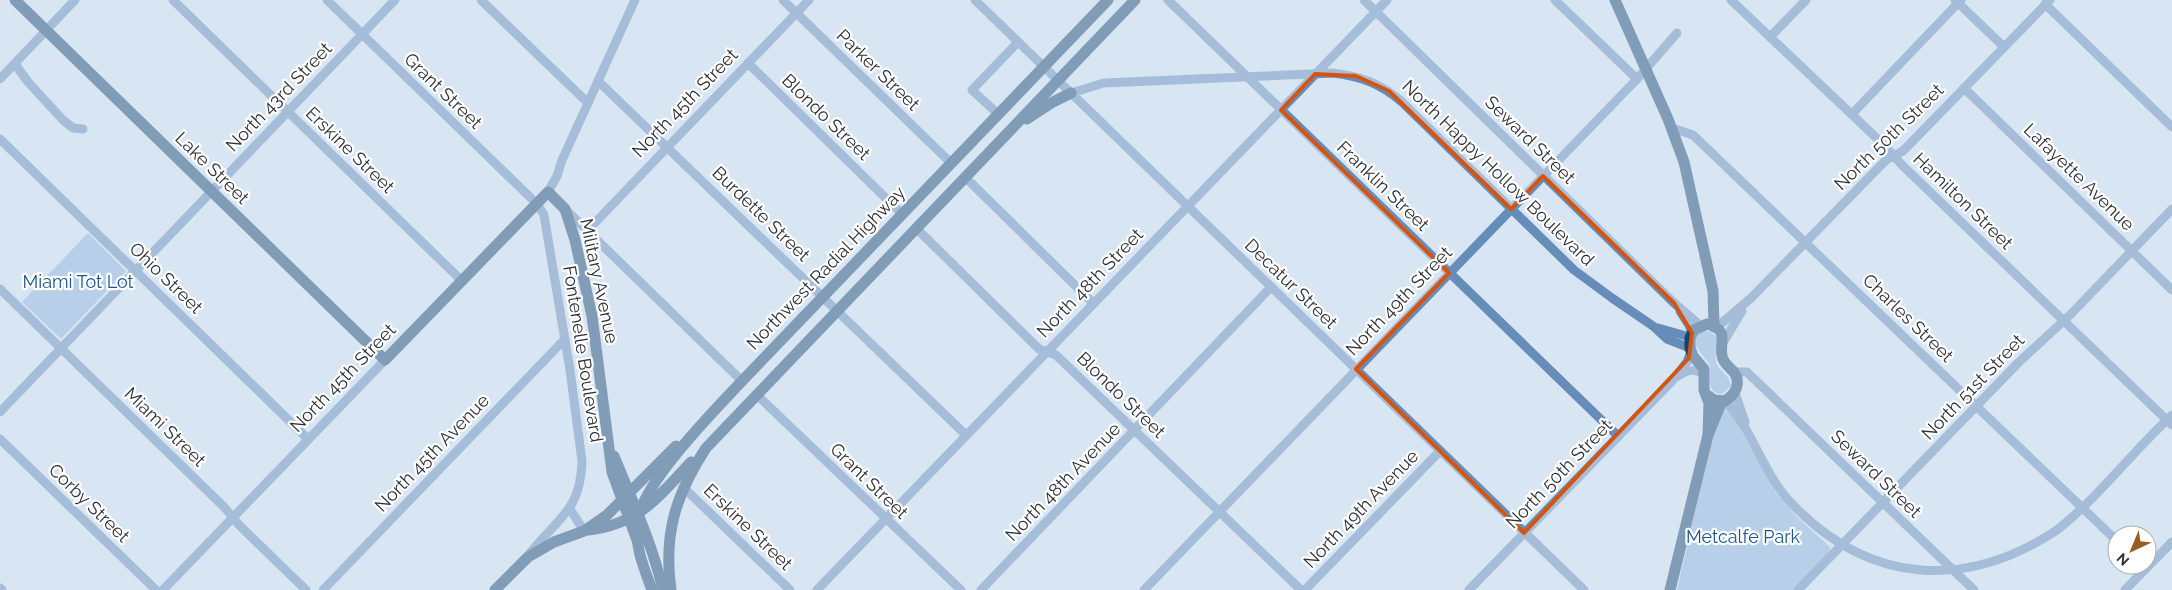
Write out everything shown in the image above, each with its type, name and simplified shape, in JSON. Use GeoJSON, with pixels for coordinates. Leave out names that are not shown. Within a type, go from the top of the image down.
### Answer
{"type":"FeatureCollection","features":[{"type":"Feature","properties":{"kind":"main road","name":"Lake Street"},"geometry":{"type":"LineString","coordinates":[[16,0],[385,360]]}},
{"type":"Feature","properties":{"kind":"main road","name":"Northwest Radial Highway"},"geometry":{"type":"LineString","coordinates":[[652,590],[637,545],[634,516],[648,491],[712,413],[1108,0]]}},
{"type":"Feature","properties":{"kind":"main road","name":"Northwest Radial Highway"},"geometry":{"type":"LineString","coordinates":[[671,590],[668,561],[670,530],[683,487],[697,462],[716,435],[1135,0]]}},
{"type":"Feature","properties":{"kind":"main road"},"geometry":{"type":"LineString","coordinates":[[1615,0],[1672,128],[1684,162],[1709,277],[1706,318],[1700,334],[1704,390],[1709,403],[1708,435]]}},
{"type":"Feature","properties":{"kind":"main road"},"geometry":{"type":"LineString","coordinates":[[1005,135],[1053,102],[1071,94]]}},
{"type":"Feature","properties":{"kind":"main road","name":"North 45th Street"},"geometry":{"type":"LineString","coordinates":[[385,360],[548,192]]}},
{"type":"Feature","properties":{"kind":"main road","name":"Military Avenue"},"geometry":{"type":"LineString","coordinates":[[548,192],[565,209],[575,240],[592,316],[612,472],[626,496]]}},
{"type":"Feature","properties":{"kind":"main road"},"geometry":{"type":"LineString","coordinates":[[1670,590],[1708,435],[1724,401],[1736,390],[1736,377],[1722,356],[1724,341],[1700,334]]}},
{"type":"Feature","properties":{"kind":"main road"},"geometry":{"type":"LineString","coordinates":[[1707,395],[1714,400],[1724,401]]}},
{"type":"Feature","properties":{"kind":"main road"},"geometry":{"type":"LineString","coordinates":[[584,531],[607,515],[712,413]]}},
{"type":"Feature","properties":{"kind":"main road"},"geometry":{"type":"LineString","coordinates":[[584,531],[634,516],[655,502],[716,435]]}},
{"type":"Feature","properties":{"kind":"main road","name":"Military Avenue"},"geometry":{"type":"LineString","coordinates":[[610,445],[626,496],[655,558],[663,590]]}},
{"type":"Feature","properties":{"kind":"main road"},"geometry":{"type":"LineString","coordinates":[[618,466],[625,474],[633,478],[647,475]]}},
{"type":"Feature","properties":{"kind":"main road"},"geometry":{"type":"LineString","coordinates":[[609,525],[626,530],[637,545]]}},
{"type":"Feature","properties":{"kind":"main road","name":"Fontenelle Boulevard"},"geometry":{"type":"LineString","coordinates":[[496,590],[528,556],[554,542],[584,531]]}},
{"type":"Feature","properties":{"kind":"street"},"geometry":{"type":"LineString","coordinates":[[0,79],[75,0]]}},
{"type":"Feature","properties":{"kind":"street","name":"Erskine Street"},"geometry":{"type":"LineString","coordinates":[[173,0],[462,280]]}},
{"type":"Feature","properties":{"kind":"street","name":"Grant Street"},"geometry":{"type":"LineString","coordinates":[[327,0],[537,204]]}},
{"type":"Feature","properties":{"kind":"street","name":"North 43rd Street"},"geometry":{"type":"LineString","coordinates":[[0,412],[395,0]]}},
{"type":"Feature","properties":{"kind":"street"},"geometry":{"type":"LineString","coordinates":[[481,0],[588,103]]}},
{"type":"Feature","properties":{"kind":"street"},"geometry":{"type":"LineString","coordinates":[[548,192],[557,176],[635,0]]}},
{"type":"Feature","properties":{"kind":"street","name":"Parker Street"},"geometry":{"type":"LineString","coordinates":[[783,0],[951,163]]}},
{"type":"Feature","properties":{"kind":"street","name":"North 45th Street"},"geometry":{"type":"LineString","coordinates":[[587,231],[809,0]]}},
{"type":"Feature","properties":{"kind":"street","name":"Decatur Street"},"geometry":{"type":"LineString","coordinates":[[975,0],[1584,590]]}},
{"type":"Feature","properties":{"kind":"street","name":"Franklin Street"},"geometry":{"type":"LineString","coordinates":[[1168,0],[1618,436]]}},
{"type":"Feature","properties":{"kind":"street","name":"Seward Street"},"geometry":{"type":"LineString","coordinates":[[1364,0],[1674,303],[1700,334]]}},
{"type":"Feature","properties":{"kind":"street","name":"North 48th Street"},"geometry":{"type":"LineString","coordinates":[[817,590],[1388,0]]}},
{"type":"Feature","properties":{"kind":"street"},"geometry":{"type":"LineString","coordinates":[[1555,0],[1637,79]]}},
{"type":"Feature","properties":{"kind":"street","name":"Hamilton Street"},"geometry":{"type":"LineString","coordinates":[[1732,0],[2063,320],[2170,420]]}},
{"type":"Feature","properties":{"kind":"street"},"geometry":{"type":"LineString","coordinates":[[1770,37],[1806,0]]}},
{"type":"Feature","properties":{"kind":"street"},"geometry":{"type":"LineString","coordinates":[[1852,114],[1958,1],[2004,47]]}},
{"type":"Feature","properties":{"kind":"street"},"geometry":{"type":"LineString","coordinates":[[2048,2],[2172,127]]}},
{"type":"Feature","properties":{"kind":"street","name":"North 50th Street"},"geometry":{"type":"LineString","coordinates":[[1469,590],[1672,381],[1687,362],[1700,334],[1751,298],[1886,160],[1902,151],[2048,2]]}},
{"type":"Feature","properties":{"kind":"street","name":"North 49th Street"},"geometry":{"type":"LineString","coordinates":[[1144,590],[1637,79],[1677,33]]}},
{"type":"Feature","properties":{"kind":"street"},"geometry":{"type":"LineString","coordinates":[[998,114],[972,90],[1018,42]]}},
{"type":"Feature","properties":{"kind":"street","name":"Blondo Street"},"geometry":{"type":"LineString","coordinates":[[748,63],[902,214]]}},
{"type":"Feature","properties":{"kind":"street"},"geometry":{"type":"LineString","coordinates":[[15,64],[28,82],[63,120],[72,128],[83,129]]}},
{"type":"Feature","properties":{"kind":"street","name":"North Happy Hollow Boulevard"},"geometry":{"type":"LineString","coordinates":[[1071,94],[1104,83],[1332,73],[1356,76],[1374,82],[1389,91],[1587,281],[1653,326],[1700,334]]}},
{"type":"Feature","properties":{"kind":"street","name":"Burdette Street"},"geometry":{"type":"LineString","coordinates":[[598,81],[824,296],[966,435]]}},
{"type":"Feature","properties":{"kind":"street","name":"Lafayette Avenue"},"geometry":{"type":"LineString","coordinates":[[1964,88],[2172,290]]}},
{"type":"Feature","properties":{"kind":"street","name":"Charles Street"},"geometry":{"type":"LineString","coordinates":[[1672,128],[1693,135],[2107,531]]}},
{"type":"Feature","properties":{"kind":"street","name":"Ohio Street"},"geometry":{"type":"LineString","coordinates":[[0,139],[308,439]]}},
{"type":"Feature","properties":{"kind":"street"},"geometry":{"type":"LineString","coordinates":[[965,177],[1093,303]]}},
{"type":"Feature","properties":{"kind":"street","name":"Fontenelle Boulevard"},"geometry":{"type":"LineString","coordinates":[[528,556],[570,509],[580,488],[582,461],[565,339],[544,215],[537,204]]}},
{"type":"Feature","properties":{"kind":"street"},"geometry":{"type":"LineString","coordinates":[[565,209],[742,381]]}},
{"type":"Feature","properties":{"kind":"street","name":"North 51st Street"},"geometry":{"type":"LineString","coordinates":[[1798,590],[1976,406],[2172,209]]}},
{"type":"Feature","properties":{"kind":"street","name":"Blondo Street"},"geometry":{"type":"LineString","coordinates":[[916,228],[1039,349],[1056,355],[1301,590]]}},
{"type":"Feature","properties":{"kind":"street","name":"North 48th Avenue"},"geometry":{"type":"LineString","coordinates":[[982,590],[1271,287]]}},
{"type":"Feature","properties":{"kind":"street","name":"Miami Street"},"geometry":{"type":"LineString","coordinates":[[0,289],[306,590]]}},
{"type":"Feature","properties":{"kind":"street","name":"North 50th Street"},"geometry":{"type":"LineString","coordinates":[[1724,341],[1751,298]]}},
{"type":"Feature","properties":{"kind":"street","name":"North 45th Avenue"},"geometry":{"type":"LineString","coordinates":[[323,590],[565,339]]}},
{"type":"Feature","properties":{"kind":"street","name":"North 45th Street"},"geometry":{"type":"LineString","coordinates":[[164,590],[385,360]]}},
{"type":"Feature","properties":{"kind":"street","name":"North 50th Street"},"geometry":{"type":"LineString","coordinates":[[1672,381],[1691,370],[1704,376]]}},
{"type":"Feature","properties":{"kind":"street","name":"Seward Street"},"geometry":{"type":"LineString","coordinates":[[1733,372],[1747,372],[1974,590]]}},
{"type":"Feature","properties":{"kind":"street"},"geometry":{"type":"LineString","coordinates":[[1749,436],[1736,390],[1746,380],[1756,382]]}},
{"type":"Feature","properties":{"kind":"street","name":"Grant Street"},"geometry":{"type":"LineString","coordinates":[[756,394],[960,590]]}},
{"type":"Feature","properties":{"kind":"street"},"geometry":{"type":"LineString","coordinates":[[1724,401],[1749,436],[1770,476],[1783,495],[1808,520],[1842,546],[1871,562],[1899,572],[1932,577],[1958,575],[1991,566],[2028,549],[2056,531],[2170,420]]}},
{"type":"Feature","properties":{"kind":"street","name":"Corby Street"},"geometry":{"type":"LineString","coordinates":[[0,438],[156,590]]}},
{"type":"Feature","properties":{"kind":"street","name":"North 49th Avenue"},"geometry":{"type":"LineString","coordinates":[[1305,590],[1440,451]]}},
{"type":"Feature","properties":{"kind":"street","name":"Erskine Street"},"geometry":{"type":"LineString","coordinates":[[683,487],[790,590]]}},
{"type":"Feature","properties":{"kind":"street"},"geometry":{"type":"LineString","coordinates":[[570,509],[584,531]]}},
{"type":"Feature","properties":{"kind":"street"},"geometry":{"type":"LineString","coordinates":[[2157,555],[2172,542]]}},
{"type":"Feature","properties":{"kind":"street"},"geometry":{"type":"LineString","coordinates":[[2125,590],[2137,575]]}},
{"type":"Feature","properties":{"kind":"highlighted area"},"geometry":{"type":"Polygon","coordinates":[[[1315,74],[1356,76],[1389,91],[1511,209],[1543,176],[1674,303],[1692,333],[1689,358],[1524,533],[1356,369],[1449,273],[1281,110],[1315,74]]]}},
{"type":"Feature","properties":{"kind":"green space","name":"Miami Tot Lot"},"geometry":{"type":"Polygon","coordinates":[[[88,233],[126,271],[61,339],[22,302],[88,233]]]}},
{"type":"Feature","properties":{"kind":"green space"},"geometry":{"type":"Polygon","coordinates":[[[1706,330],[1716,336],[1716,362],[1727,376],[1731,386],[1722,394],[1713,391],[1711,388],[1710,365],[1695,345],[1699,333],[1706,330]]]}},
{"type":"Feature","properties":{"kind":"green space","name":"Metcalfe Park"},"geometry":{"type":"Polygon","coordinates":[[[1728,407],[1776,493],[1797,517],[1830,547],[1829,553],[1793,590],[1677,590],[1717,416],[1721,408],[1728,407]]]}}]}
